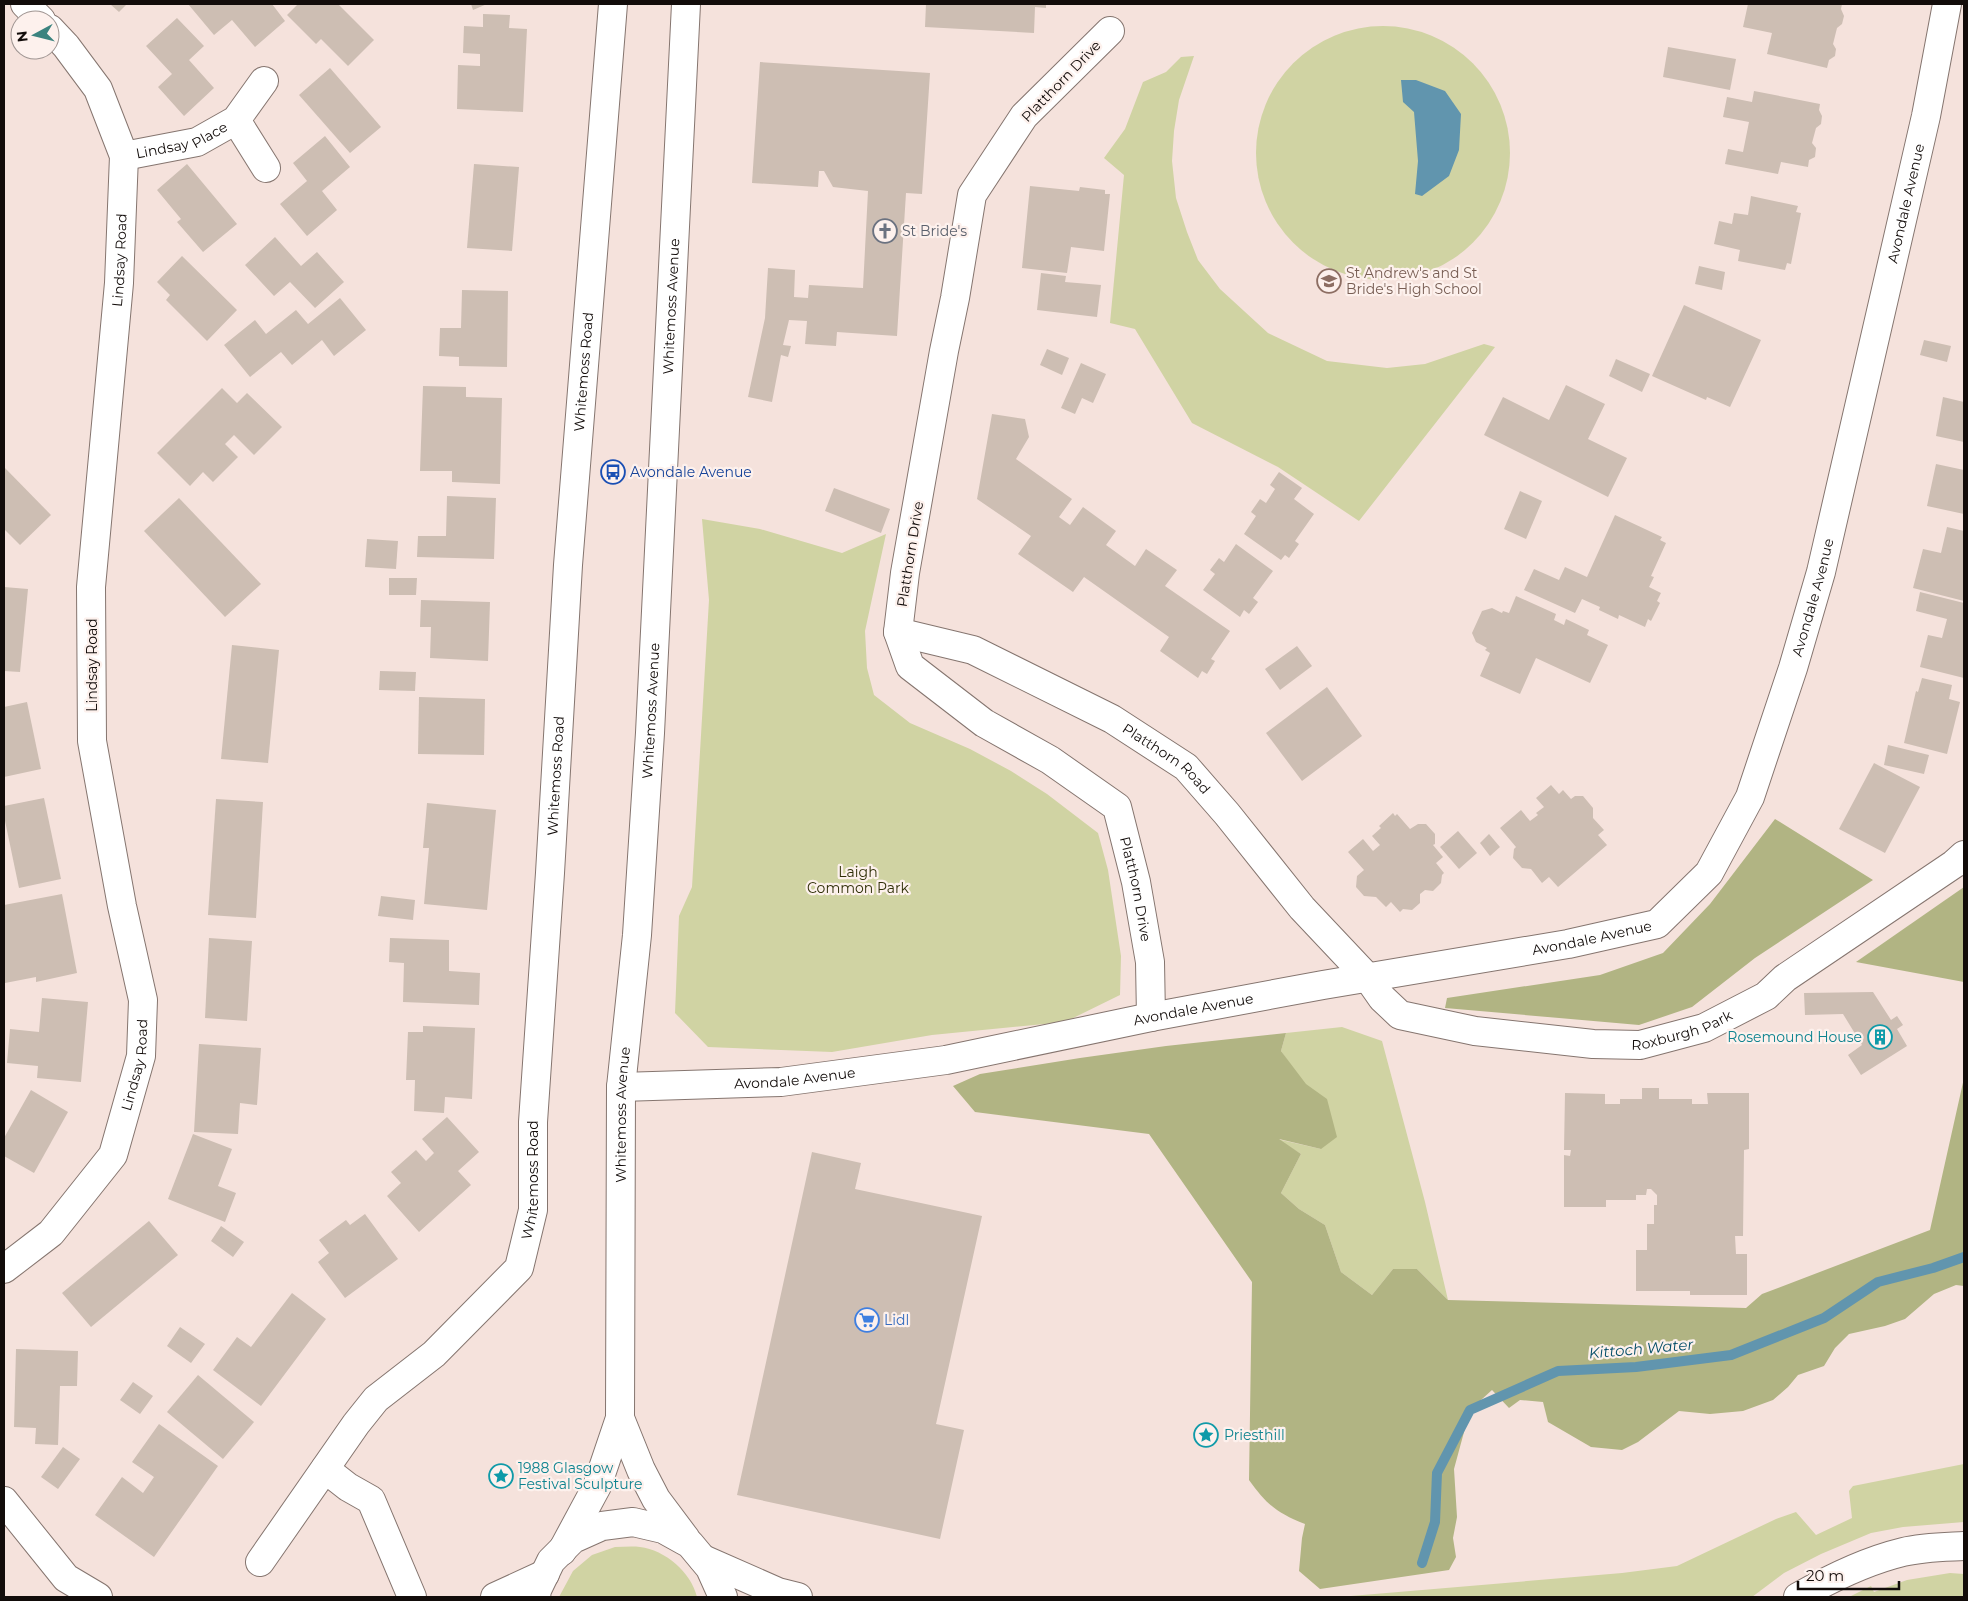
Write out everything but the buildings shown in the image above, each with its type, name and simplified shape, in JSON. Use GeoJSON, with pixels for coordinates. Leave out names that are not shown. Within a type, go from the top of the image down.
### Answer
{"type":"FeatureCollection","features":[{"type":"Feature","properties":{"kind":"street","name":"Whitemoss Road"},"geometry":{"type":"LineString","coordinates":[[260,1562],[356,1424],[376,1399],[434,1354],[519,1268],[533,1210],[533,1122],[568,565],[613,4]]}},
{"type":"Feature","properties":{"kind":"street","name":"Whitemoss Avenue"},"geometry":{"type":"LineString","coordinates":[[562,1551],[597,1486],[620,1418],[621,1087],[637,935],[650,733],[686,4]]}},
{"type":"Feature","properties":{"kind":"street","name":"Avondale Avenue"},"geometry":{"type":"LineString","coordinates":[[621,1087],[781,1082],[946,1060],[1151,1017],[1323,985],[1568,944],[1657,924],[1709,873],[1750,797],[1794,668],[1821,572],[1924,126],[1947,4]]}},
{"type":"Feature","properties":{"kind":"street","name":"Platthorn Drive"},"geometry":{"type":"LineString","coordinates":[[1110,31],[1024,116],[972,195],[905,573],[898,632],[910,666],[984,723],[1050,760],[1117,807],[1136,882],[1150,962],[1151,1017]]}},
{"type":"Feature","properties":{"kind":"street","name":"Lindsay Road"},"geometry":{"type":"LineString","coordinates":[[4,1269],[51,1233],[113,1155],[140,1056],[143,1000],[122,906],[92,740],[92,587],[119,283],[124,156],[98,89],[60,40]]}},
{"type":"Feature","properties":{"kind":"street","name":"Lindsay Place"},"geometry":{"type":"LineString","coordinates":[[124,156],[197,142],[236,120],[264,81]]}},
{"type":"Feature","properties":{"kind":"street","name":"Lindsay Place"},"geometry":{"type":"LineString","coordinates":[[236,120],[266,168]]}},
{"type":"Feature","properties":{"kind":"street","name":"Platthorn Road"},"geometry":{"type":"LineString","coordinates":[[898,632],[973,650],[1112,719],[1186,767],[1227,814],[1302,908],[1368,978]]}},
{"type":"Feature","properties":{"kind":"street","name":"Roxburgh Park"},"geometry":{"type":"LineString","coordinates":[[1368,978],[1382,998],[1400,1015],[1475,1031],[1593,1044],[1640,1045],[1704,1028],[1766,996],[1785,978],[1954,864],[1964,854]]}},
{"type":"Feature","properties":{"kind":"street","name":"Whitemoss Avenue"},"geometry":{"type":"LineString","coordinates":[[620,1418],[641,1470],[656,1500],[710,1568],[722,1597]]}},
{"type":"Feature","properties":{"kind":"street"},"geometry":{"type":"LineString","coordinates":[[325,1469],[348,1488],[371,1500],[412,1597]]}},
{"type":"Feature","properties":{"kind":"street"},"geometry":{"type":"LineString","coordinates":[[4,1501],[66,1578],[98,1597]]}},
{"type":"Feature","properties":{"kind":"street"},"geometry":{"type":"LineString","coordinates":[[495,1597],[540,1586],[551,1561],[573,1539],[602,1526],[633,1522],[663,1529],[697,1552],[778,1592],[798,1597]]}},
{"type":"Feature","properties":{"kind":"street"},"geometry":{"type":"LineString","coordinates":[[1798,1597],[1826,1581],[1873,1560],[1905,1551],[1931,1547],[1964,1546]]}},
{"type":"Feature","properties":{"kind":"green space"},"geometry":{"type":"Polygon","coordinates":[[[1383,26],[1408,29],[1431,36],[1443,41],[1473,63],[1495,93],[1500,105],[1507,128],[1510,153],[1507,178],[1500,201],[1495,213],[1473,243],[1443,265],[1431,270],[1408,277],[1383,280],[1358,277],[1335,270],[1323,265],[1293,243],[1271,213],[1266,201],[1259,178],[1256,153],[1259,128],[1266,105],[1271,93],[1293,63],[1323,41],[1335,36],[1358,29],[1383,26]]]}},
{"type":"Feature","properties":{"kind":"green space"},"geometry":{"type":"Polygon","coordinates":[[[1194,56],[1179,100],[1174,131],[1172,161],[1176,198],[1198,260],[1220,289],[1268,333],[1327,361],[1387,368],[1425,364],[1484,344],[1495,347],[1359,521],[1278,467],[1192,423],[1135,329],[1110,323],[1124,175],[1104,158],[1125,129],[1143,82],[1166,72],[1181,57],[1194,56]]]}},
{"type":"Feature","properties":{"kind":"green space","name":"Laigh Common Park"},"geometry":{"type":"Polygon","coordinates":[[[702,519],[760,529],[842,553],[886,534],[865,631],[867,668],[874,695],[910,723],[970,749],[1011,771],[1047,794],[1098,833],[1108,870],[1121,956],[1120,995],[1065,1022],[932,1035],[832,1052],[708,1047],[675,1013],[679,916],[692,887],[709,600],[702,519]]]}},
{"type":"Feature","properties":{"kind":"green space"},"geometry":{"type":"Polygon","coordinates":[[[1775,819],[1873,880],[1755,958],[1692,1007],[1639,1025],[1445,1008],[1447,998],[1600,975],[1663,953],[1710,904],[1775,819]]]}},
{"type":"Feature","properties":{"kind":"green space"},"geometry":{"type":"Polygon","coordinates":[[[1964,887],[1964,982],[1856,962],[1964,887]]]}},
{"type":"Feature","properties":{"kind":"green space"},"geometry":{"type":"Polygon","coordinates":[[[1342,1027],[1382,1041],[1425,1202],[1448,1300],[1417,1269],[1393,1269],[1372,1295],[1341,1272],[1325,1225],[1299,1209],[1281,1193],[1301,1154],[1277,1139],[1321,1149],[1301,1080],[1281,1051],[1286,1033],[1342,1027]]]}},
{"type":"Feature","properties":{"kind":"green space"},"geometry":{"type":"Polygon","coordinates":[[[1286,1033],[1281,1051],[1306,1084],[1327,1099],[1337,1137],[1321,1149],[1279,1139],[1301,1154],[1281,1193],[1299,1209],[1325,1225],[1341,1272],[1372,1295],[1393,1269],[1417,1269],[1448,1300],[1746,1308],[1762,1294],[1930,1230],[1964,1078],[1964,1286],[1956,1285],[1934,1294],[1905,1319],[1885,1326],[1849,1334],[1835,1348],[1824,1366],[1798,1375],[1773,1400],[1743,1411],[1710,1414],[1679,1411],[1638,1442],[1622,1450],[1591,1447],[1548,1422],[1543,1402],[1520,1400],[1509,1408],[1492,1390],[1470,1410],[1454,1469],[1457,1517],[1453,1538],[1456,1557],[1449,1570],[1320,1589],[1299,1571],[1305,1524],[1273,1507],[1261,1496],[1249,1480],[1252,1282],[1149,1134],[975,1112],[953,1086],[980,1074],[1080,1058],[1166,1046],[1286,1033]]]}},
{"type":"Feature","properties":{"kind":"green space"},"geometry":{"type":"Polygon","coordinates":[[[1964,1464],[1964,1522],[1903,1527],[1871,1533],[1821,1554],[1784,1573],[1752,1597],[1339,1597],[1622,1573],[1677,1566],[1776,1519],[1796,1512],[1816,1535],[1852,1518],[1849,1491],[1853,1486],[1964,1464]]]}},
{"type":"Feature","properties":{"kind":"green space"},"geometry":{"type":"Polygon","coordinates":[[[615,1547],[640,1547],[659,1553],[683,1571],[694,1588],[697,1597],[559,1597],[573,1571],[592,1555],[615,1547]]]}},
{"type":"Feature","properties":{"kind":"green space"},"geometry":{"type":"Polygon","coordinates":[[[1950,1573],[1964,1574],[1964,1597],[1849,1597],[1871,1586],[1874,1592],[1907,1580],[1950,1573]]]}},
{"type":"Feature","properties":{"kind":"water"},"geometry":{"type":"Polygon","coordinates":[[[1401,80],[1416,80],[1445,91],[1461,114],[1459,150],[1449,176],[1422,196],[1415,194],[1418,161],[1414,112],[1403,102],[1401,80]]]}},
{"type":"Feature","properties":{"kind":"waterway","name":"Kittoch Water"},"geometry":{"type":"LineString","coordinates":[[1422,1563],[1435,1522],[1437,1473],[1470,1410],[1558,1371],[1636,1367],[1731,1355],[1824,1318],[1878,1282],[1933,1268],[1964,1257]]}},
{"type":"Feature","properties":{"kind":"place","name":"St Bride's"},"geometry":{"type":"Point","coordinates":[885,231]}},
{"type":"Feature","properties":{"kind":"place","name":"St Andrew's and St Bride's High School"},"geometry":{"type":"Point","coordinates":[1329,281]}},
{"type":"Feature","properties":{"kind":"place","name":"Avondale Avenue"},"geometry":{"type":"Point","coordinates":[613,472]}},
{"type":"Feature","properties":{"kind":"place","name":"Rosemound House"},"geometry":{"type":"Point","coordinates":[1880,1037]}},
{"type":"Feature","properties":{"kind":"place","name":"Lidl"},"geometry":{"type":"Point","coordinates":[867,1320]}},
{"type":"Feature","properties":{"kind":"place","name":"Priesthill"},"geometry":{"type":"Point","coordinates":[1206,1435]}},
{"type":"Feature","properties":{"kind":"place","name":"1988 Glasgow Festival Sculpture"},"geometry":{"type":"Point","coordinates":[501,1476]}}]}
